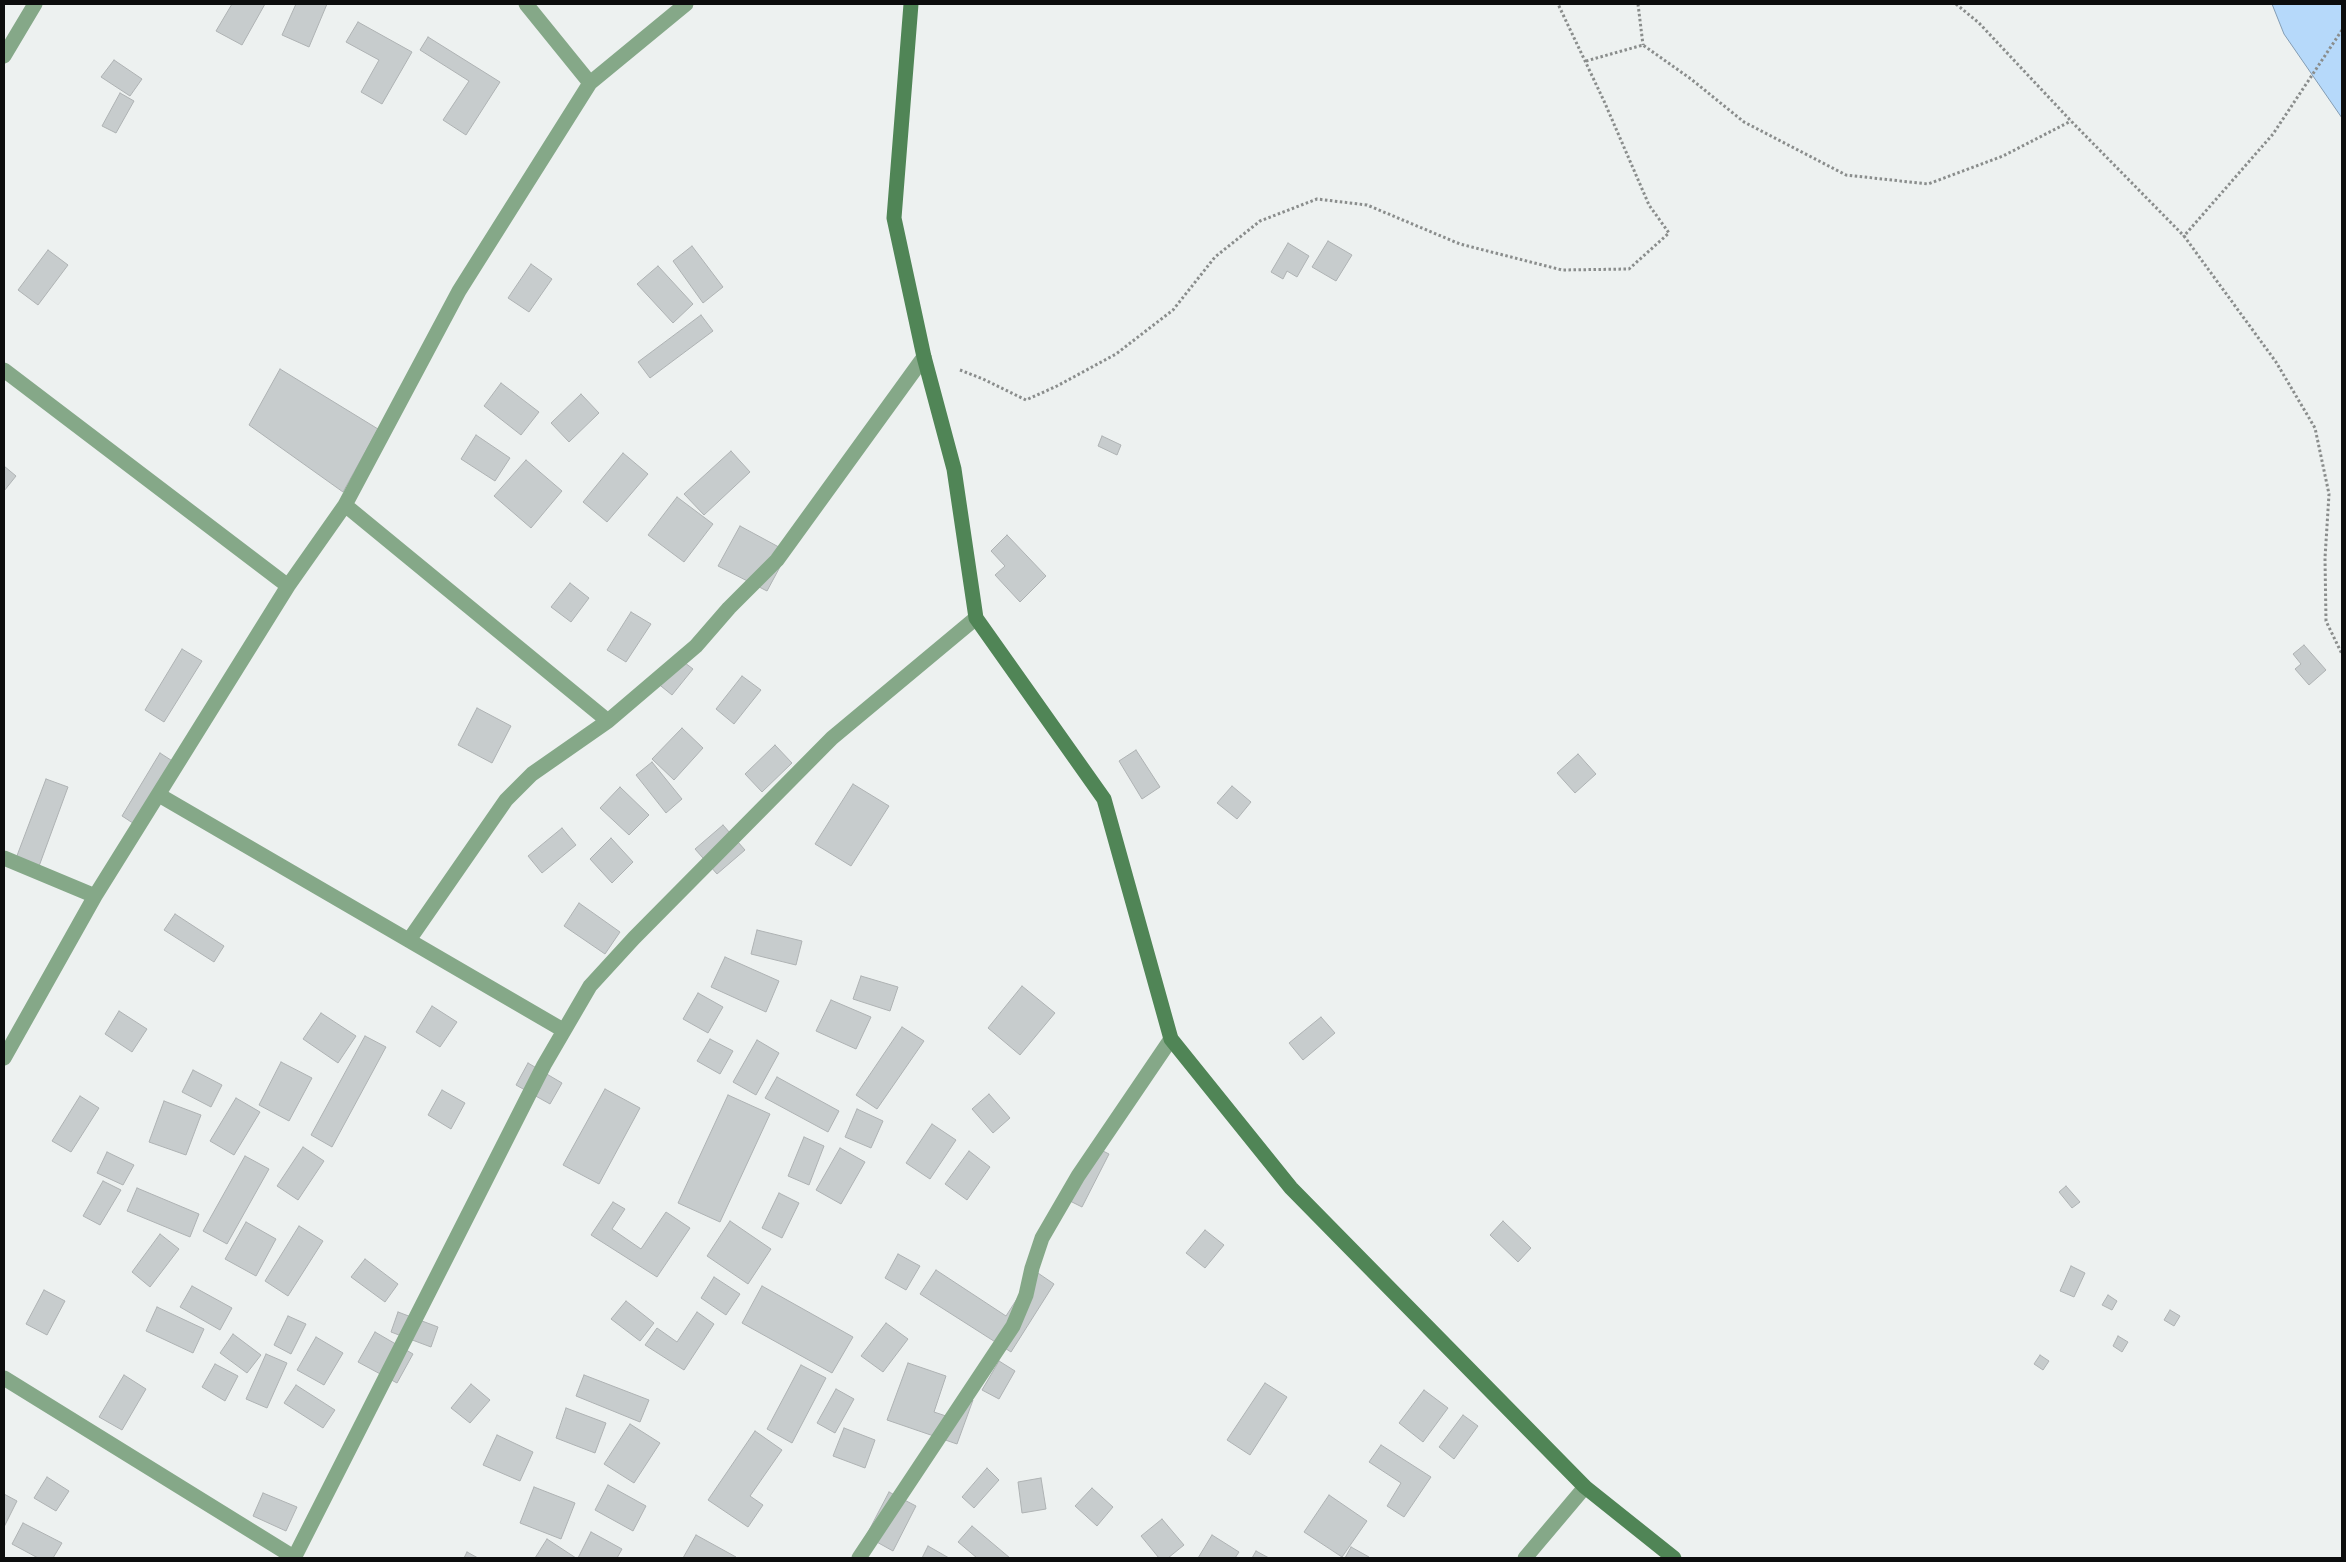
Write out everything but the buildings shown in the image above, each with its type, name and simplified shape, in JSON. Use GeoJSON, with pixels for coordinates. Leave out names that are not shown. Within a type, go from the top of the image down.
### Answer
{"type":"FeatureCollection","features":[{"type":"Feature","properties":{"kind":"street"},"geometry":{"type":"LineString","coordinates":[[4,56],[35,4]]}},
{"type":"Feature","properties":{"kind":"street"},"geometry":{"type":"LineString","coordinates":[[526,4],[590,82]]}},
{"type":"Feature","properties":{"kind":"street"},"geometry":{"type":"LineString","coordinates":[[4,1058],[95,896],[288,586],[345,505],[459,291],[590,82],[686,4]]}},
{"type":"Feature","properties":{"kind":"street"},"geometry":{"type":"LineString","coordinates":[[911,4],[894,218],[924,357],[954,469],[976,618],[1104,799],[1171,1039],[1291,1188],[1586,1487],[1674,1558]]}},
{"type":"Feature","properties":{"kind":"street"},"geometry":{"type":"LineString","coordinates":[[408,940],[506,800],[532,774],[608,721],[696,646],[729,608],[777,560],[924,357]]}},
{"type":"Feature","properties":{"kind":"street"},"geometry":{"type":"LineString","coordinates":[[4,370],[288,586]]}},
{"type":"Feature","properties":{"kind":"street"},"geometry":{"type":"LineString","coordinates":[[345,505],[608,721]]}},
{"type":"Feature","properties":{"kind":"street"},"geometry":{"type":"LineString","coordinates":[[4,1378],[294,1558],[563,1030],[590,986],[634,938],[832,738],[976,618]]}},
{"type":"Feature","properties":{"kind":"street"},"geometry":{"type":"LineString","coordinates":[[159,795],[563,1030]]}},
{"type":"Feature","properties":{"kind":"street"},"geometry":{"type":"LineString","coordinates":[[4,858],[95,896]]}},
{"type":"Feature","properties":{"kind":"street"},"geometry":{"type":"LineString","coordinates":[[859,1558],[1013,1326],[1026,1295],[1032,1268],[1042,1238],[1078,1176],[1171,1039]]}},
{"type":"Feature","properties":{"kind":"street"},"geometry":{"type":"LineString","coordinates":[[1525,1558],[1586,1487]]}},
{"type":"Feature","properties":{"kind":"path"},"geometry":{"type":"LineString","coordinates":[[924,357],[983,379],[1026,400],[1057,386],[1123,348],[1173,310],[1215,257],[1260,221],[1317,199],[1367,205],[1460,244],[1562,270],[1629,269],[1669,233],[1649,205],[1586,61],[1558,4]]}},
{"type":"Feature","properties":{"kind":"path"},"geometry":{"type":"LineString","coordinates":[[1638,4],[1643,45],[1691,79],[1744,122],[1846,175],[1928,184],[2003,156],[2071,121]]}},
{"type":"Feature","properties":{"kind":"path"},"geometry":{"type":"LineString","coordinates":[[1956,4],[1978,23],[2184,236],[2276,362],[2315,428],[2329,494],[2325,558],[2326,621],[2342,654]]}},
{"type":"Feature","properties":{"kind":"path"},"geometry":{"type":"LineString","coordinates":[[2184,236],[2273,134],[2342,30]]}},
{"type":"Feature","properties":{"kind":"path"},"geometry":{"type":"LineString","coordinates":[[1586,61],[1643,45]]}},
{"type":"Feature","properties":{"kind":"water"},"geometry":{"type":"Polygon","coordinates":[[[2272,4],[2342,4],[2342,118],[2284,34],[2272,4]]]}}]}
